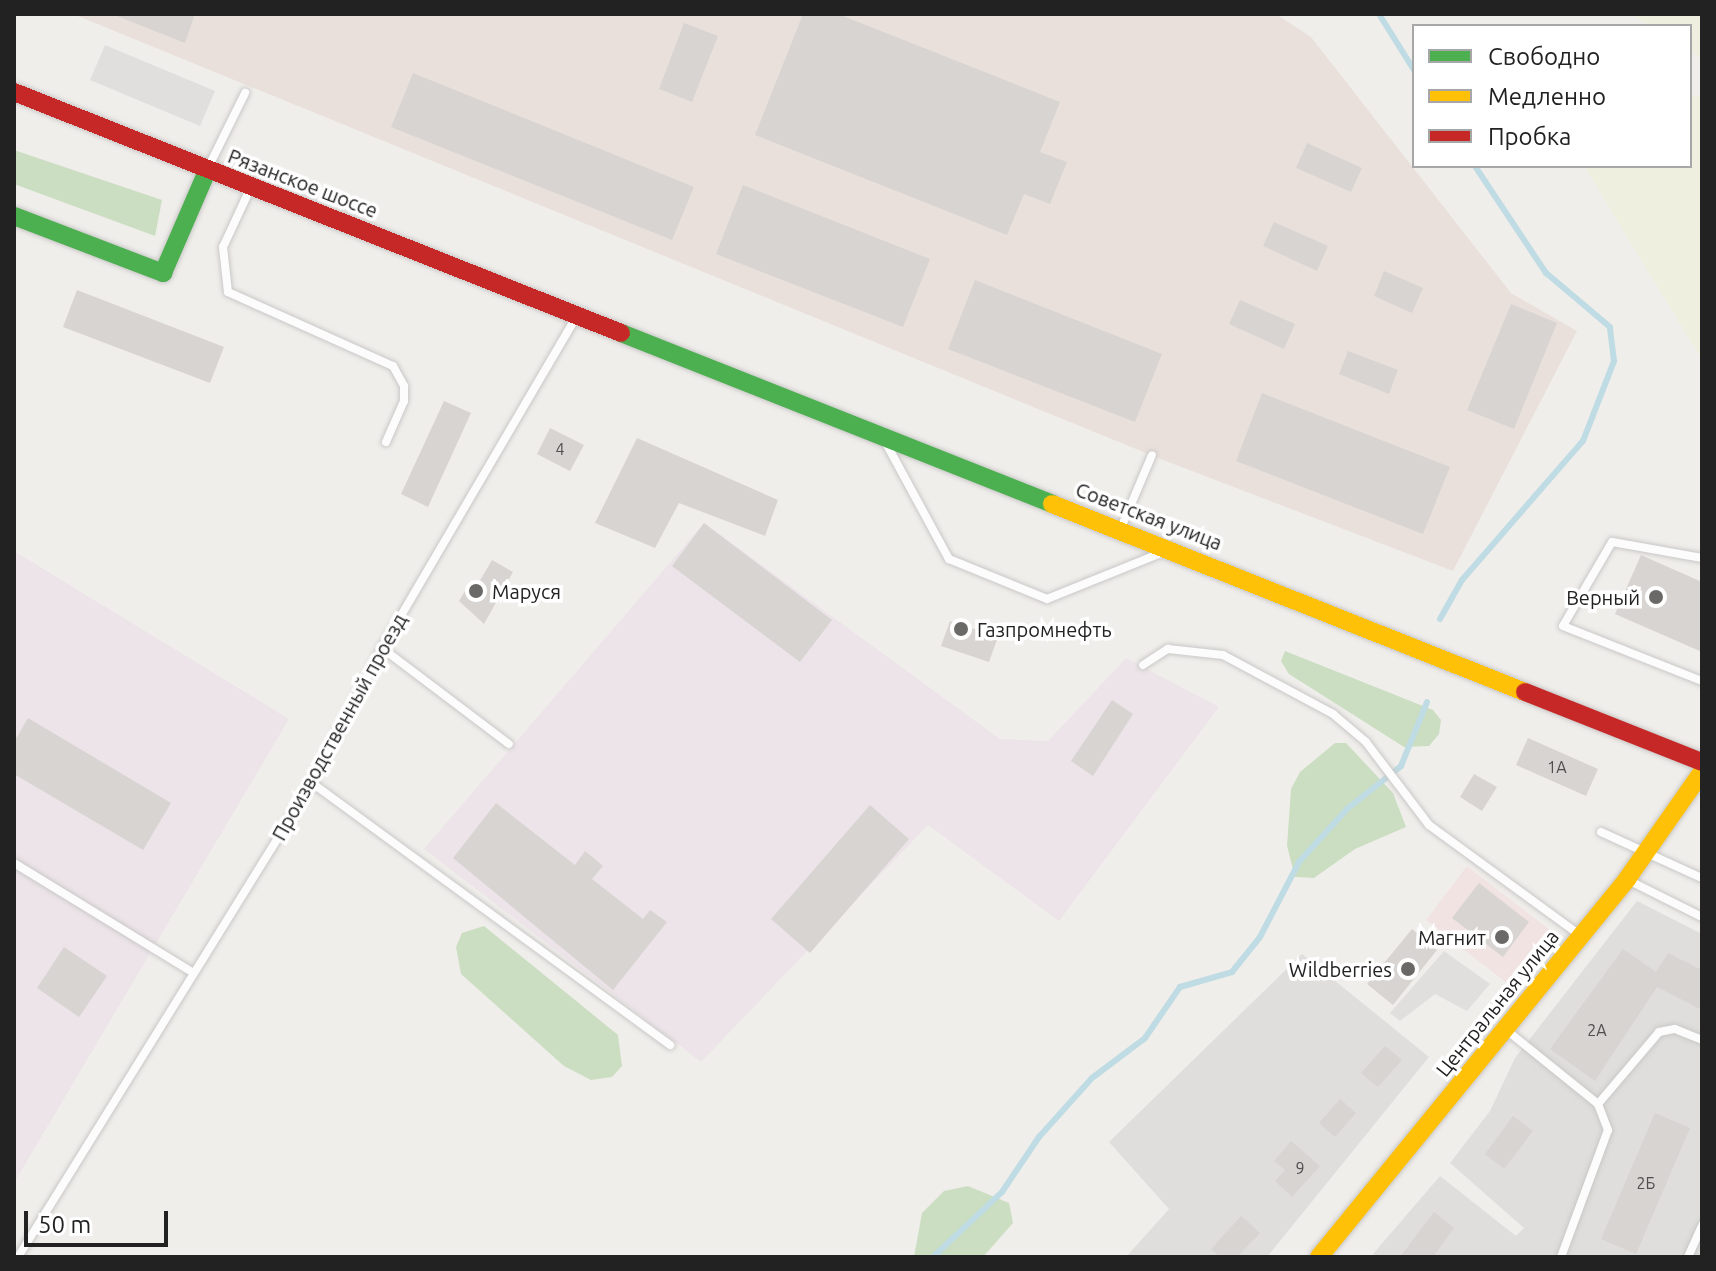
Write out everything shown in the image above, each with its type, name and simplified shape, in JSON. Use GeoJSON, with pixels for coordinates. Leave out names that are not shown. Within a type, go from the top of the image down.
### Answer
{"type":"FeatureCollection","features":[{"type":"Feature","properties":{"kind":"main road","name":"Рязанское шоссе"},"geometry":{"type":"LineString","coordinates":[[14,92],[577,314]]}},
{"type":"Feature","properties":{"kind":"main road"},"geometry":{"type":"LineString","coordinates":[[14,216],[163,273],[208,169]]}},
{"type":"Feature","properties":{"kind":"main road","name":"Советская улица"},"geometry":{"type":"LineString","coordinates":[[577,314],[883,437],[1173,548],[1702,762]]}},
{"type":"Feature","properties":{"kind":"main road","name":"Центральная улица"},"geometry":{"type":"LineString","coordinates":[[1319,1257],[1627,879],[1702,772]]}},
{"type":"Feature","properties":{"kind":"lane"},"geometry":{"type":"LineString","coordinates":[[208,169],[245,93]]}},
{"type":"Feature","properties":{"kind":"lane"},"geometry":{"type":"LineString","coordinates":[[252,187],[223,247],[228,292],[393,366],[404,386],[404,401],[386,442]]}},
{"type":"Feature","properties":{"kind":"lane","name":"Производственный проезд"},"geometry":{"type":"LineString","coordinates":[[18,1257],[312,783],[382,648],[577,314]]}},
{"type":"Feature","properties":{"kind":"lane"},"geometry":{"type":"LineString","coordinates":[[883,437],[949,559],[1047,599],[1173,548]]}},
{"type":"Feature","properties":{"kind":"lane"},"geometry":{"type":"LineString","coordinates":[[1121,528],[1152,455]]}},
{"type":"Feature","properties":{"kind":"lane"},"geometry":{"type":"LineString","coordinates":[[1702,558],[1612,542],[1563,626],[1702,681]]}},
{"type":"Feature","properties":{"kind":"lane"},"geometry":{"type":"LineString","coordinates":[[382,648],[509,744]]}},
{"type":"Feature","properties":{"kind":"lane"},"geometry":{"type":"LineString","coordinates":[[1143,665],[1168,649],[1223,655],[1333,714],[1366,742],[1429,825],[1581,935]]}},
{"type":"Feature","properties":{"kind":"lane"},"geometry":{"type":"LineString","coordinates":[[312,783],[670,1045]]}},
{"type":"Feature","properties":{"kind":"lane"},"geometry":{"type":"LineString","coordinates":[[1601,832],[1702,878]]}},
{"type":"Feature","properties":{"kind":"lane"},"geometry":{"type":"LineString","coordinates":[[14,863],[192,972]]}},
{"type":"Feature","properties":{"kind":"lane"},"geometry":{"type":"LineString","coordinates":[[1627,879],[1702,917]]}},
{"type":"Feature","properties":{"kind":"lane"},"geometry":{"type":"LineString","coordinates":[[1505,1028],[1598,1104],[1606,1141],[1561,1257]]}},
{"type":"Feature","properties":{"kind":"lane"},"geometry":{"type":"LineString","coordinates":[[1598,1104],[1659,1032],[1675,1029],[1702,1040]]}},
{"type":"Feature","properties":{"kind":"lane"},"geometry":{"type":"LineString","coordinates":[[1688,1257],[1702,1225]]}},
{"type":"Feature","properties":{"kind":"shaded area"},"geometry":{"type":"Polygon","coordinates":[[[73,14],[1276,14],[1311,37],[1511,293],[1577,331],[1453,571],[1158,458],[73,14]]]}},
{"type":"Feature","properties":{"kind":"shaded area"},"geometry":{"type":"Polygon","coordinates":[[[105,45],[215,91],[200,126],[90,80],[105,45]]]}},
{"type":"Feature","properties":{"kind":"shaded area"},"geometry":{"type":"Polygon","coordinates":[[[704,523],[1000,739],[1048,741],[1126,658],[1219,707],[1059,921],[928,825],[701,1062],[424,849],[704,523]]]}},
{"type":"Feature","properties":{"kind":"shaded area"},"geometry":{"type":"Polygon","coordinates":[[[14,551],[289,719],[14,1183],[14,551]]]}},
{"type":"Feature","properties":{"kind":"shaded area"},"geometry":{"type":"Polygon","coordinates":[[[1467,866],[1554,933],[1512,987],[1426,920],[1467,866]]]}},
{"type":"Feature","properties":{"kind":"shaded area"},"geometry":{"type":"Polygon","coordinates":[[[1637,901],[1702,934],[1702,1257],[1378,1257],[1373,1254],[1440,1176],[1516,1236],[1524,1228],[1450,1163],[1490,1111],[1515,1058],[1637,901]]]}},
{"type":"Feature","properties":{"kind":"shaded area"},"geometry":{"type":"Polygon","coordinates":[[[1444,951],[1490,984],[1467,1011],[1435,994],[1400,1021],[1390,1013],[1444,951]]]}},
{"type":"Feature","properties":{"kind":"shaded area"},"geometry":{"type":"Polygon","coordinates":[[[1302,954],[1429,1057],[1267,1257],[1126,1257],[1169,1209],[1109,1142],[1302,954]]]}},
{"type":"Feature","properties":{"kind":"green space"},"geometry":{"type":"Polygon","coordinates":[[[1632,14],[1702,14],[1702,59],[1692,52],[1692,24],[1647,24],[1632,14]]]}},
{"type":"Feature","properties":{"kind":"green space"},"geometry":{"type":"Polygon","coordinates":[[[1692,95],[1702,97],[1702,360],[1585,168],[1692,168],[1692,95]]]}},
{"type":"Feature","properties":{"kind":"green space"},"geometry":{"type":"Polygon","coordinates":[[[14,150],[162,200],[155,236],[14,184],[14,150]]]}},
{"type":"Feature","properties":{"kind":"green space"},"geometry":{"type":"Polygon","coordinates":[[[1285,651],[1433,710],[1441,720],[1439,734],[1429,746],[1404,747],[1289,674],[1281,661],[1285,651]]]}},
{"type":"Feature","properties":{"kind":"green space"},"geometry":{"type":"Polygon","coordinates":[[[1335,743],[1346,743],[1393,793],[1406,827],[1355,849],[1314,878],[1295,877],[1287,846],[1291,789],[1300,772],[1335,743]]]}},
{"type":"Feature","properties":{"kind":"green space"},"geometry":{"type":"Polygon","coordinates":[[[484,926],[618,1035],[622,1066],[612,1077],[591,1080],[564,1066],[461,974],[456,947],[462,933],[484,926]]]}},
{"type":"Feature","properties":{"kind":"green space"},"geometry":{"type":"Polygon","coordinates":[[[968,1186],[1009,1203],[1013,1223],[983,1257],[914,1257],[922,1213],[944,1191],[968,1186]]]}},
{"type":"Feature","properties":{"kind":"building"},"geometry":{"type":"Polygon","coordinates":[[[112,14],[195,14],[185,43],[112,14]]]}},
{"type":"Feature","properties":{"kind":"building"},"geometry":{"type":"Polygon","coordinates":[[[803,14],[838,14],[1060,102],[1040,152],[1067,162],[1050,204],[1024,194],[1007,235],[755,135],[803,14]]]}},
{"type":"Feature","properties":{"kind":"building"},"geometry":{"type":"Polygon","coordinates":[[[684,23],[718,36],[692,102],[659,89],[684,23]]]}},
{"type":"Feature","properties":{"kind":"building"},"geometry":{"type":"Polygon","coordinates":[[[413,73],[694,187],[672,240],[391,127],[413,73]]]}},
{"type":"Feature","properties":{"kind":"building"},"geometry":{"type":"Polygon","coordinates":[[[1307,143],[1362,168],[1351,192],[1296,168],[1307,143]]]}},
{"type":"Feature","properties":{"kind":"building"},"geometry":{"type":"Polygon","coordinates":[[[743,185],[930,259],[903,327],[716,254],[743,185]]]}},
{"type":"Feature","properties":{"kind":"building"},"geometry":{"type":"Polygon","coordinates":[[[1274,222],[1328,246],[1317,271],[1263,246],[1274,222]]]}},
{"type":"Feature","properties":{"kind":"building"},"geometry":{"type":"Polygon","coordinates":[[[1384,271],[1423,288],[1412,313],[1374,296],[1384,271]]]}},
{"type":"Feature","properties":{"kind":"building"},"geometry":{"type":"Polygon","coordinates":[[[975,280],[1162,354],[1135,422],[948,349],[975,280]]]}},
{"type":"Feature","properties":{"kind":"building"},"geometry":{"type":"Polygon","coordinates":[[[77,290],[224,347],[210,383],[63,327],[77,290]]]}},
{"type":"Feature","properties":{"kind":"building"},"geometry":{"type":"Polygon","coordinates":[[[1240,300],[1295,324],[1284,349],[1229,324],[1240,300]]]}},
{"type":"Feature","properties":{"kind":"building"},"geometry":{"type":"Polygon","coordinates":[[[1511,304],[1557,323],[1514,429],[1467,410],[1511,304]]]}},
{"type":"Feature","properties":{"kind":"building"},"geometry":{"type":"Polygon","coordinates":[[[1348,351],[1398,370],[1389,394],[1339,374],[1348,351]]]}},
{"type":"Feature","properties":{"kind":"building"},"geometry":{"type":"Polygon","coordinates":[[[1262,393],[1450,467],[1423,534],[1236,461],[1262,393]]]}},
{"type":"Feature","properties":{"kind":"building"},"geometry":{"type":"Polygon","coordinates":[[[444,401],[471,413],[428,507],[401,494],[444,401]]]}},
{"type":"Feature","properties":{"kind":"building"},"geometry":{"type":"Polygon","coordinates":[[[550,428],[584,445],[570,471],[537,454],[550,428]]]}},
{"type":"Feature","properties":{"kind":"building"},"geometry":{"type":"Polygon","coordinates":[[[637,438],[778,500],[765,536],[679,503],[655,548],[595,523],[637,438]]]}},
{"type":"Feature","properties":{"kind":"building"},"geometry":{"type":"Polygon","coordinates":[[[704,523],[832,620],[800,662],[672,566],[704,523]]]}},
{"type":"Feature","properties":{"kind":"building"},"geometry":{"type":"Polygon","coordinates":[[[1641,555],[1702,582],[1702,652],[1615,614],[1641,555]]]}},
{"type":"Feature","properties":{"kind":"building","name":"Маруся"},"geometry":{"type":"Polygon","coordinates":[[[492,560],[513,572],[484,624],[459,601],[468,586],[475,589],[492,560]]]}},
{"type":"Feature","properties":{"kind":"building"},"geometry":{"type":"Polygon","coordinates":[[[950,621],[998,637],[989,662],[941,646],[950,621]]]}},
{"type":"Feature","properties":{"kind":"building"},"geometry":{"type":"Polygon","coordinates":[[[1112,700],[1133,714],[1093,776],[1071,761],[1112,700]]]}},
{"type":"Feature","properties":{"kind":"building"},"geometry":{"type":"Polygon","coordinates":[[[28,718],[171,803],[143,850],[14,774],[14,742],[28,718]]]}},
{"type":"Feature","properties":{"kind":"building"},"geometry":{"type":"Polygon","coordinates":[[[1528,738],[1598,769],[1586,796],[1516,765],[1528,738]]]}},
{"type":"Feature","properties":{"kind":"building"},"geometry":{"type":"Polygon","coordinates":[[[1474,774],[1497,787],[1482,811],[1460,797],[1474,774]]]}},
{"type":"Feature","properties":{"kind":"building"},"geometry":{"type":"Polygon","coordinates":[[[496,803],[575,865],[585,851],[603,866],[592,879],[643,919],[650,910],[667,922],[613,990],[453,858],[496,803]]]}},
{"type":"Feature","properties":{"kind":"building"},"geometry":{"type":"Polygon","coordinates":[[[870,805],[909,839],[810,953],[771,919],[870,805]]]}},
{"type":"Feature","properties":{"kind":"building"},"geometry":{"type":"Polygon","coordinates":[[[1479,883],[1529,922],[1503,957],[1452,918],[1479,883]]]}},
{"type":"Feature","properties":{"kind":"building"},"geometry":{"type":"Polygon","coordinates":[[[1412,929],[1437,950],[1393,1005],[1367,984],[1412,929]]]}},
{"type":"Feature","properties":{"kind":"building"},"geometry":{"type":"Polygon","coordinates":[[[64,947],[107,976],[79,1017],[37,988],[64,947]]]}},
{"type":"Feature","properties":{"kind":"building"},"geometry":{"type":"Polygon","coordinates":[[[1623,949],[1656,972],[1668,953],[1702,970],[1702,1010],[1657,987],[1595,1081],[1550,1049],[1623,949]]]}},
{"type":"Feature","properties":{"kind":"building"},"geometry":{"type":"Polygon","coordinates":[[[1385,1046],[1402,1060],[1378,1087],[1361,1073],[1385,1046]]]}},
{"type":"Feature","properties":{"kind":"building"},"geometry":{"type":"Polygon","coordinates":[[[1340,1099],[1356,1113],[1335,1137],[1319,1123],[1340,1099]]]}},
{"type":"Feature","properties":{"kind":"building"},"geometry":{"type":"Polygon","coordinates":[[[1655,1113],[1690,1128],[1636,1254],[1601,1239],[1655,1113]]]}},
{"type":"Feature","properties":{"kind":"building"},"geometry":{"type":"Polygon","coordinates":[[[1513,1116],[1533,1131],[1504,1169],[1485,1154],[1513,1116]]]}},
{"type":"Feature","properties":{"kind":"building"},"geometry":{"type":"Polygon","coordinates":[[[1291,1141],[1320,1166],[1292,1197],[1275,1181],[1285,1170],[1274,1161],[1291,1141]]]}},
{"type":"Feature","properties":{"kind":"building"},"geometry":{"type":"Polygon","coordinates":[[[1434,1212],[1454,1228],[1433,1257],[1400,1257],[1434,1212]]]}},
{"type":"Feature","properties":{"kind":"building"},"geometry":{"type":"Polygon","coordinates":[[[1241,1216],[1260,1233],[1237,1257],[1220,1257],[1211,1249],[1241,1216]]]}},
{"type":"Feature","properties":{"kind":"waterway"},"geometry":{"type":"LineString","coordinates":[[1379,14],[1412,67]]}},
{"type":"Feature","properties":{"kind":"waterway"},"geometry":{"type":"LineString","coordinates":[[1440,619],[1462,580],[1583,441],[1614,361],[1610,327],[1546,273],[1476,168]]}},
{"type":"Feature","properties":{"kind":"waterway"},"geometry":{"type":"LineString","coordinates":[[933,1257],[1002,1192],[1039,1137],[1092,1078],[1145,1038],[1180,987],[1232,972],[1260,937],[1299,862],[1347,809],[1401,766],[1427,702]]}},
{"type":"Feature","properties":{"kind":"traffic: fast"},"geometry":{"type":"LineString","coordinates":[[14,216],[163,273],[208,169]]}},
{"type":"Feature","properties":{"kind":"traffic: fast"},"geometry":{"type":"LineString","coordinates":[[621,333],[1052,504]]}},
{"type":"Feature","properties":{"kind":"traffic: slow"},"geometry":{"type":"LineString","coordinates":[[1052,504],[1525,692]]}},
{"type":"Feature","properties":{"kind":"traffic: slow"},"geometry":{"type":"LineString","coordinates":[[1319,1257],[1627,879],[1702,772]]}},
{"type":"Feature","properties":{"kind":"traffic: jam"},"geometry":{"type":"LineString","coordinates":[[14,92],[621,333]]}},
{"type":"Feature","properties":{"kind":"traffic: jam"},"geometry":{"type":"LineString","coordinates":[[1525,692],[1702,762]]}},
{"type":"Feature","properties":{"kind":"place","name":"Маруся"},"geometry":{"type":"Point","coordinates":[476,591]}},
{"type":"Feature","properties":{"kind":"place","name":"Верный"},"geometry":{"type":"Point","coordinates":[1656,597]}},
{"type":"Feature","properties":{"kind":"place","name":"Газпромнефть"},"geometry":{"type":"Point","coordinates":[961,629]}},
{"type":"Feature","properties":{"kind":"place","name":"Магнит"},"geometry":{"type":"Point","coordinates":[1502,937]}},
{"type":"Feature","properties":{"kind":"place","name":"Wildberries"},"geometry":{"type":"Point","coordinates":[1408,969]}}]}
